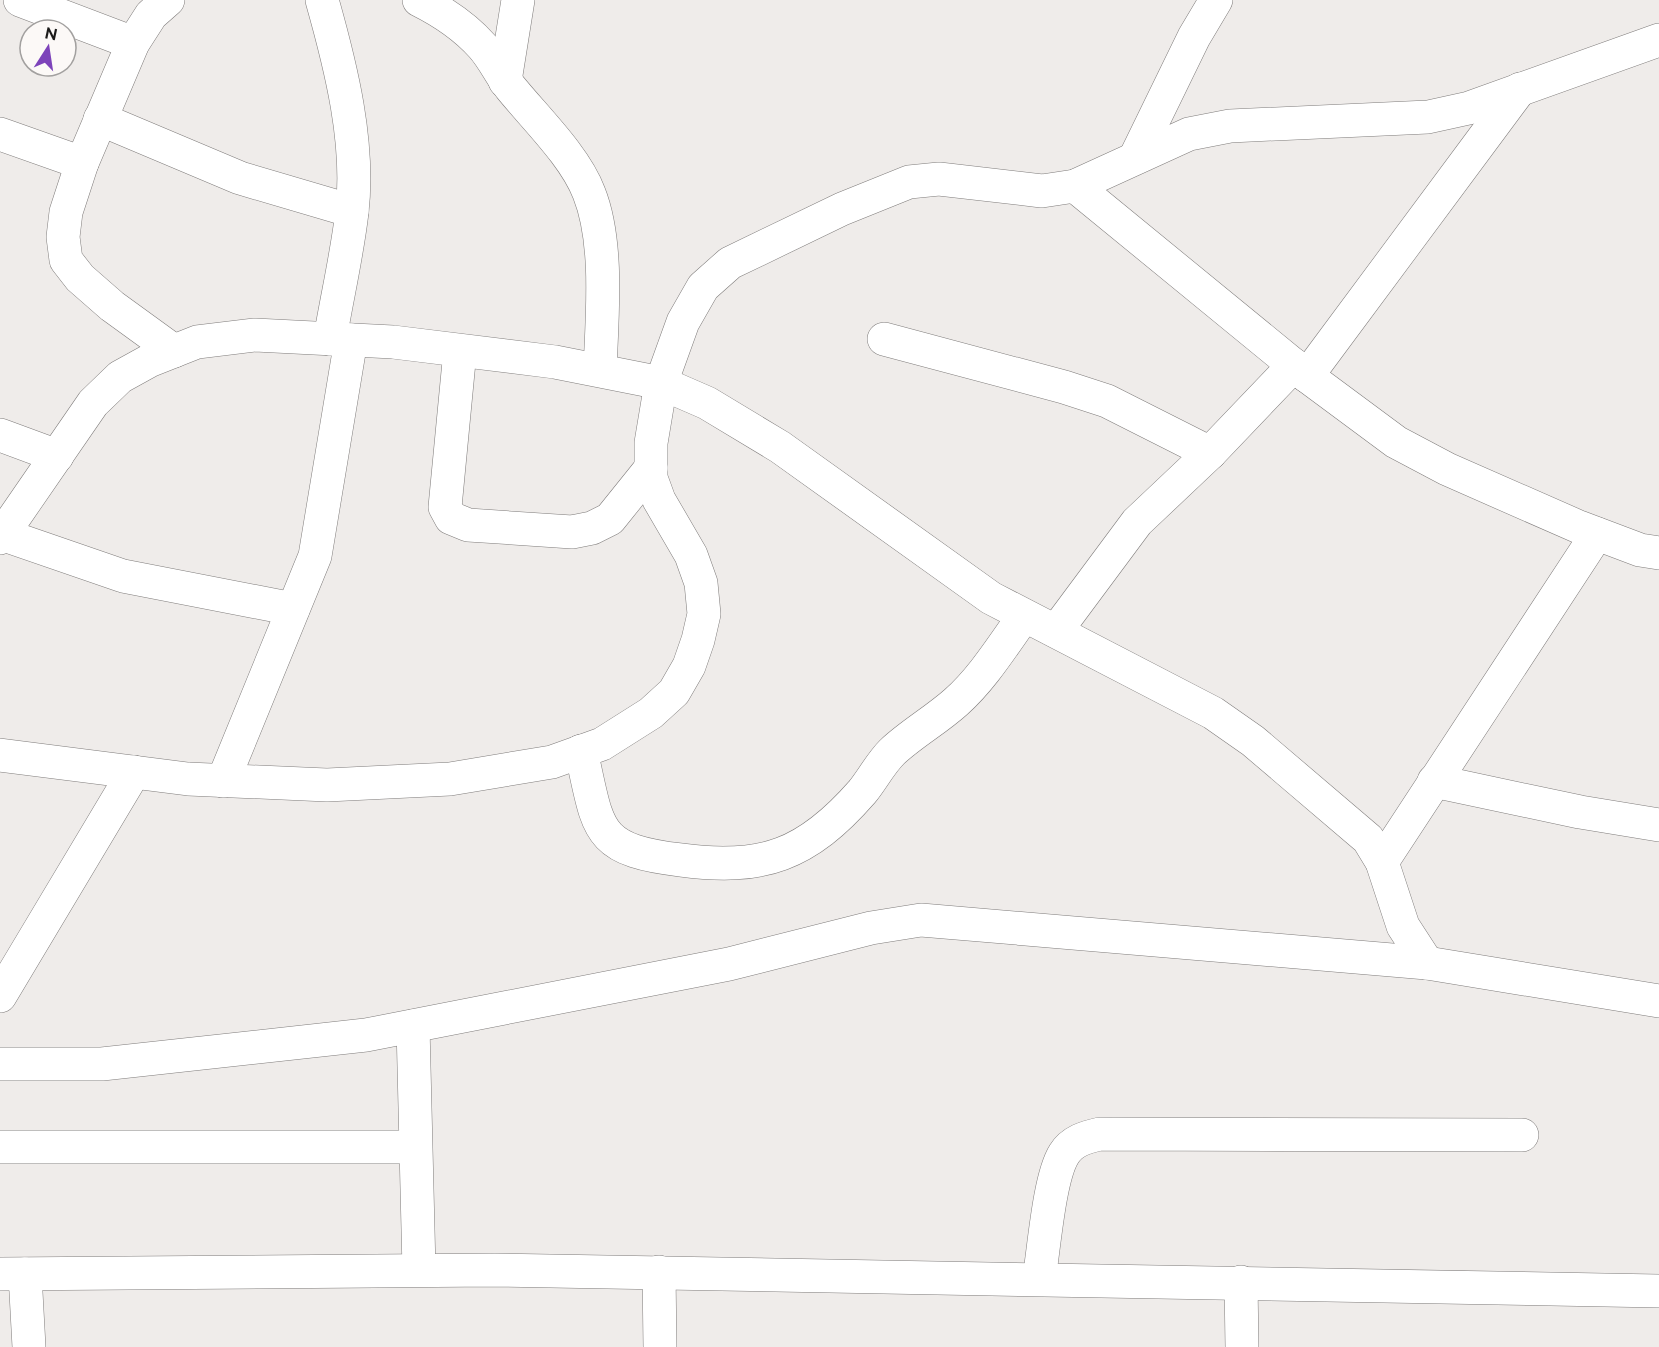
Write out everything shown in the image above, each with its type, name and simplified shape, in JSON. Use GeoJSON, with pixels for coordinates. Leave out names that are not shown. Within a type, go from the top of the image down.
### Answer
{"type":"FeatureCollection","features":[{"type":"Feature","properties":{"kind":"street"},"geometry":{"type":"LineString","coordinates":[[20,0],[133,43]]}},
{"type":"Feature","properties":{"kind":"street"},"geometry":{"type":"LineString","coordinates":[[168,0],[151,15],[133,43],[82,162],[66,212],[63,237],[66,260],[80,278],[112,306],[174,351]]}},
{"type":"Feature","properties":{"kind":"street"},"geometry":{"type":"LineString","coordinates":[[223,781],[315,556],[340,339],[354,165],[345,102],[322,0]]}},
{"type":"Feature","properties":{"kind":"street"},"geometry":{"type":"LineString","coordinates":[[419,0],[452,20],[482,46],[505,81],[577,170],[589,192],[596,213],[603,279],[600,370]]}},
{"type":"Feature","properties":{"kind":"street"},"geometry":{"type":"LineString","coordinates":[[505,81],[518,0]]}},
{"type":"Feature","properties":{"kind":"street"},"geometry":{"type":"LineString","coordinates":[[1134,158],[1194,37],[1216,0]]}},
{"type":"Feature","properties":{"kind":"street"},"geometry":{"type":"LineString","coordinates":[[0,755],[223,781],[327,785],[450,779],[552,762],[602,744],[651,713],[674,692],[689,666],[699,640],[704,614],[701,583],[691,555],[659,500],[651,478],[651,443],[661,383],[683,322],[703,287],[730,264],[842,209],[909,182],[939,179],[1042,191],[1075,186],[1189,134],[1230,126],[1428,117],[1469,108],[1659,40]]}},
{"type":"Feature","properties":{"kind":"street"},"geometry":{"type":"LineString","coordinates":[[1056,631],[1137,522],[1300,371],[1521,89]]}},
{"type":"Feature","properties":{"kind":"street"},"geometry":{"type":"LineString","coordinates":[[100,119],[240,178],[352,212]]}},
{"type":"Feature","properties":{"kind":"street"},"geometry":{"type":"LineString","coordinates":[[0,134],[82,162]]}},
{"type":"Feature","properties":{"kind":"street"},"geometry":{"type":"LineString","coordinates":[[1075,186],[1300,371],[1396,442],[1446,470],[1597,534],[1640,550],[1659,553]]}},
{"type":"Feature","properties":{"kind":"street"},"geometry":{"type":"LineString","coordinates":[[293,609],[123,576],[2,536],[93,403],[120,377],[197,342],[255,335],[340,339],[460,351],[600,370],[661,383],[707,403],[780,447],[991,598],[1213,713],[1253,741],[1368,839],[1382,862],[1403,926],[1427,963]]}},
{"type":"Feature","properties":{"kind":"street"},"geometry":{"type":"LineString","coordinates":[[884,339],[1064,387],[1107,401],[1210,453]]}},
{"type":"Feature","properties":{"kind":"street"},"geometry":{"type":"LineString","coordinates":[[460,351],[445,507],[451,518],[468,525],[538,530],[572,532],[592,528],[610,519],[651,468]]}},
{"type":"Feature","properties":{"kind":"street"},"geometry":{"type":"LineString","coordinates":[[0,435],[57,456]]}},
{"type":"Feature","properties":{"kind":"street"},"geometry":{"type":"LineString","coordinates":[[1382,862],[1597,534]]}},
{"type":"Feature","properties":{"kind":"street"},"geometry":{"type":"LineString","coordinates":[[581,751],[595,814],[606,835],[620,847],[646,856],[711,864],[754,863],[784,854],[812,839],[834,820],[862,791],[891,753],[958,700],[982,674],[1024,616]]}},
{"type":"Feature","properties":{"kind":"street"},"geometry":{"type":"LineString","coordinates":[[0,996],[134,772]]}},
{"type":"Feature","properties":{"kind":"street"},"geometry":{"type":"LineString","coordinates":[[1434,781],[1580,812],[1659,825]]}},
{"type":"Feature","properties":{"kind":"street"},"geometry":{"type":"LineString","coordinates":[[0,1064],[102,1064],[366,1035],[729,964],[870,928],[921,920],[1427,963],[1659,1001]]}},
{"type":"Feature","properties":{"kind":"street"},"geometry":{"type":"LineString","coordinates":[[413,1026],[418,1270]]}},
{"type":"Feature","properties":{"kind":"street"},"geometry":{"type":"LineString","coordinates":[[1039,1279],[1055,1178],[1064,1154],[1080,1139],[1100,1134],[1522,1135]]}},
{"type":"Feature","properties":{"kind":"street"},"geometry":{"type":"LineString","coordinates":[[0,1147],[415,1147]]}},
{"type":"Feature","properties":{"kind":"street"},"geometry":{"type":"LineString","coordinates":[[28,1347],[13,1274],[418,1270],[659,1272],[1659,1290]]}},
{"type":"Feature","properties":{"kind":"street"},"geometry":{"type":"LineString","coordinates":[[659,1272],[660,1347]]}},
{"type":"Feature","properties":{"kind":"street"},"geometry":{"type":"LineString","coordinates":[[1241,1282],[1242,1347]]}}]}
